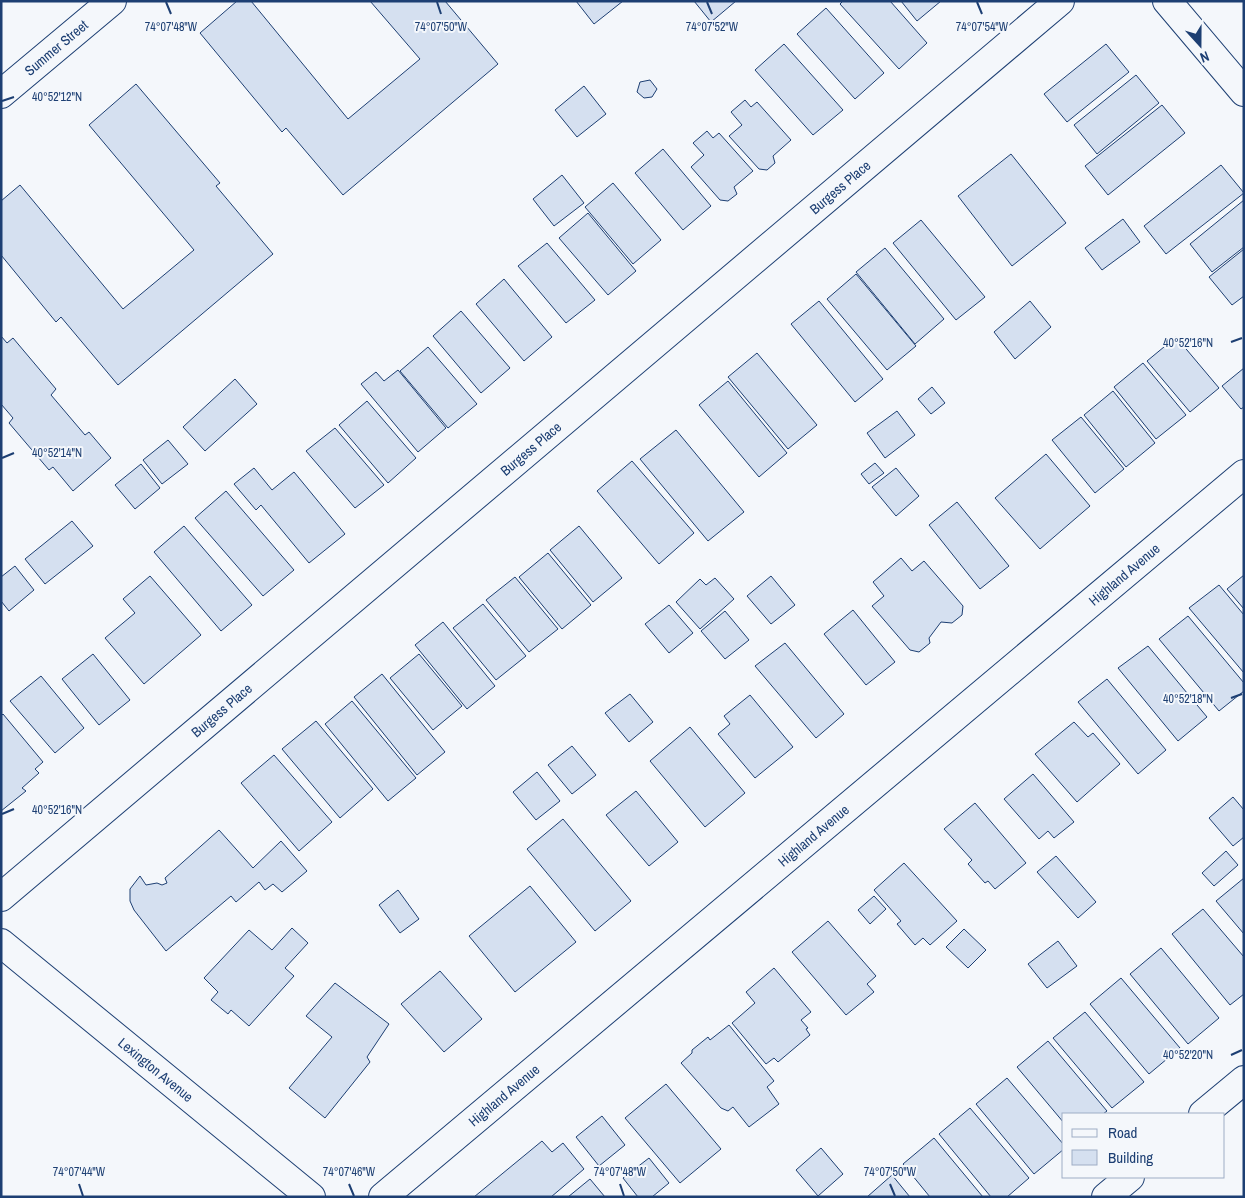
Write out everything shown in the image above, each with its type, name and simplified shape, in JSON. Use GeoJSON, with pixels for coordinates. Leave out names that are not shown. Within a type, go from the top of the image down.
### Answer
{"type":"FeatureCollection","features":[{"type":"Feature","properties":{"kind":"street","name":"Summer Street"},"geometry":{"type":"LineString","coordinates":[[1,94],[112,1]]}},
{"type":"Feature","properties":{"kind":"street","name":"Burgess Place"},"geometry":{"type":"LineString","coordinates":[[1,897],[1060,1]]}},
{"type":"Feature","properties":{"kind":"street"},"geometry":{"type":"LineString","coordinates":[[1167,1],[1244,92]]}},
{"type":"Feature","properties":{"kind":"street","name":"Highland Avenue"},"geometry":{"type":"LineString","coordinates":[[384,1197],[1244,474]]}},
{"type":"Feature","properties":{"kind":"street","name":"Lexington Avenue"},"geometry":{"type":"LineString","coordinates":[[1,943],[311,1197]]}},
{"type":"Feature","properties":{"kind":"street"},"geometry":{"type":"LineString","coordinates":[[1205,1113],[1244,1080]]}},
{"type":"Feature","properties":{"kind":"street"},"geometry":{"type":"LineString","coordinates":[[1106,1197],[1129,1178]]}},
{"type":"Feature","properties":{"kind":"building"},"geometry":{"type":"Polygon","coordinates":[[[237,1],[251,1],[348,119],[420,59],[370,1],[445,1],[498,64],[343,195],[286,128],[282,132],[200,33],[237,1]]]}},
{"type":"Feature","properties":{"kind":"building"},"geometry":{"type":"Polygon","coordinates":[[[576,1],[623,1],[594,24],[576,1]]]}},
{"type":"Feature","properties":{"kind":"building"},"geometry":{"type":"Polygon","coordinates":[[[694,1],[736,1],[711,22],[694,1]]]}},
{"type":"Feature","properties":{"kind":"building"},"geometry":{"type":"Polygon","coordinates":[[[843,1],[890,1],[927,43],[899,69],[840,4],[843,1]]]}},
{"type":"Feature","properties":{"kind":"building"},"geometry":{"type":"Polygon","coordinates":[[[901,1],[941,1],[917,21],[901,1]]]}},
{"type":"Feature","properties":{"kind":"building"},"geometry":{"type":"Polygon","coordinates":[[[826,8],[884,73],[855,99],[797,34],[826,8]]]}},
{"type":"Feature","properties":{"kind":"building"},"geometry":{"type":"Polygon","coordinates":[[[784,44],[843,110],[813,135],[755,70],[784,44]]]}},
{"type":"Feature","properties":{"kind":"building"},"geometry":{"type":"Polygon","coordinates":[[[1106,44],[1129,72],[1067,122],[1044,94],[1106,44]]]}},
{"type":"Feature","properties":{"kind":"building"},"geometry":{"type":"Polygon","coordinates":[[[1136,75],[1159,103],[1097,154],[1074,125],[1136,75]]]}},
{"type":"Feature","properties":{"kind":"building"},"geometry":{"type":"Polygon","coordinates":[[[650,80],[657,89],[652,97],[644,98],[637,92],[640,82],[650,80]]]}},
{"type":"Feature","properties":{"kind":"building"},"geometry":{"type":"Polygon","coordinates":[[[136,84],[220,183],[216,186],[273,254],[118,385],[61,317],[56,322],[1,255],[1,201],[20,185],[123,309],[194,250],[89,125],[136,84]]]}},
{"type":"Feature","properties":{"kind":"building"},"geometry":{"type":"Polygon","coordinates":[[[584,86],[606,114],[577,137],[555,110],[584,86]]]}},
{"type":"Feature","properties":{"kind":"building"},"geometry":{"type":"Polygon","coordinates":[[[745,100],[751,107],[757,102],[791,140],[773,156],[775,163],[767,170],[759,169],[729,136],[742,125],[731,112],[745,100]]]}},
{"type":"Feature","properties":{"kind":"building"},"geometry":{"type":"Polygon","coordinates":[[[1162,105],[1185,133],[1108,195],[1085,166],[1162,105]]]}},
{"type":"Feature","properties":{"kind":"building"},"geometry":{"type":"Polygon","coordinates":[[[707,131],[713,138],[719,133],[753,171],[734,187],[737,194],[728,201],[720,200],[691,167],[704,155],[693,143],[707,131]]]}},
{"type":"Feature","properties":{"kind":"building"},"geometry":{"type":"Polygon","coordinates":[[[663,149],[711,206],[683,230],[635,173],[663,149]]]}},
{"type":"Feature","properties":{"kind":"building"},"geometry":{"type":"Polygon","coordinates":[[[1011,154],[1066,223],[1012,266],[958,196],[1011,154]]]}},
{"type":"Feature","properties":{"kind":"building"},"geometry":{"type":"Polygon","coordinates":[[[1221,165],[1244,193],[1166,254],[1144,226],[1221,165]]]}},
{"type":"Feature","properties":{"kind":"building"},"geometry":{"type":"Polygon","coordinates":[[[562,175],[584,203],[554,226],[533,199],[562,175]]]}},
{"type":"Feature","properties":{"kind":"building"},"geometry":{"type":"Polygon","coordinates":[[[613,183],[661,240],[633,264],[585,207],[613,183]]]}},
{"type":"Feature","properties":{"kind":"building"},"geometry":{"type":"Polygon","coordinates":[[[1244,200],[1244,247],[1212,272],[1190,244],[1244,200]]]}},
{"type":"Feature","properties":{"kind":"building"},"geometry":{"type":"Polygon","coordinates":[[[588,213],[636,271],[608,295],[559,238],[588,213]]]}},
{"type":"Feature","properties":{"kind":"building"},"geometry":{"type":"Polygon","coordinates":[[[1123,219],[1140,242],[1102,270],[1085,248],[1123,219]]]}},
{"type":"Feature","properties":{"kind":"building"},"geometry":{"type":"Polygon","coordinates":[[[921,220],[985,297],[956,320],[893,243],[921,220]]]}},
{"type":"Feature","properties":{"kind":"building"},"geometry":{"type":"Polygon","coordinates":[[[547,243],[595,300],[566,323],[518,266],[547,243]]]}},
{"type":"Feature","properties":{"kind":"building"},"geometry":{"type":"Polygon","coordinates":[[[885,248],[944,319],[915,344],[856,272],[885,248]]]}},
{"type":"Feature","properties":{"kind":"building"},"geometry":{"type":"Polygon","coordinates":[[[1244,249],[1244,296],[1232,305],[1209,277],[1244,249]]]}},
{"type":"Feature","properties":{"kind":"building"},"geometry":{"type":"Polygon","coordinates":[[[856,274],[916,346],[887,370],[827,299],[856,274]]]}},
{"type":"Feature","properties":{"kind":"building"},"geometry":{"type":"Polygon","coordinates":[[[504,279],[552,337],[524,361],[476,304],[504,279]]]}},
{"type":"Feature","properties":{"kind":"building"},"geometry":{"type":"Polygon","coordinates":[[[819,301],[883,379],[855,402],[791,324],[819,301]]]}},
{"type":"Feature","properties":{"kind":"building"},"geometry":{"type":"Polygon","coordinates":[[[1030,301],[1051,327],[1015,359],[994,332],[1030,301]]]}},
{"type":"Feature","properties":{"kind":"building"},"geometry":{"type":"Polygon","coordinates":[[[461,311],[510,368],[481,393],[433,336],[461,311]]]}},
{"type":"Feature","properties":{"kind":"building"},"geometry":{"type":"Polygon","coordinates":[[[1,336],[7,343],[13,338],[56,389],[51,395],[85,435],[89,432],[111,458],[73,491],[53,467],[49,470],[9,423],[13,418],[1,404],[1,336]]]}},
{"type":"Feature","properties":{"kind":"building"},"geometry":{"type":"Polygon","coordinates":[[[1176,337],[1219,388],[1190,412],[1147,361],[1176,337]]]}},
{"type":"Feature","properties":{"kind":"building"},"geometry":{"type":"Polygon","coordinates":[[[428,347],[477,404],[448,428],[400,371],[428,347]]]}},
{"type":"Feature","properties":{"kind":"building"},"geometry":{"type":"Polygon","coordinates":[[[757,353],[817,425],[788,449],[728,377],[757,353]]]}},
{"type":"Feature","properties":{"kind":"building"},"geometry":{"type":"Polygon","coordinates":[[[1143,363],[1186,415],[1156,439],[1114,387],[1143,363]]]}},
{"type":"Feature","properties":{"kind":"building"},"geometry":{"type":"Polygon","coordinates":[[[1244,368],[1244,407],[1241,409],[1222,386],[1244,368]]]}},
{"type":"Feature","properties":{"kind":"building"},"geometry":{"type":"Polygon","coordinates":[[[398,370],[446,428],[418,452],[361,384],[376,372],[384,381],[398,370]]]}},
{"type":"Feature","properties":{"kind":"building"},"geometry":{"type":"Polygon","coordinates":[[[235,379],[257,404],[205,451],[183,427],[235,379]]]}},
{"type":"Feature","properties":{"kind":"building"},"geometry":{"type":"Polygon","coordinates":[[[728,381],[787,453],[759,477],[699,405],[728,381]]]}},
{"type":"Feature","properties":{"kind":"building"},"geometry":{"type":"Polygon","coordinates":[[[932,387],[945,403],[931,414],[918,399],[932,387]]]}},
{"type":"Feature","properties":{"kind":"building"},"geometry":{"type":"Polygon","coordinates":[[[1113,391],[1155,443],[1126,467],[1084,415],[1113,391]]]}},
{"type":"Feature","properties":{"kind":"building"},"geometry":{"type":"Polygon","coordinates":[[[367,401],[416,458],[388,483],[339,425],[367,401]]]}},
{"type":"Feature","properties":{"kind":"building"},"geometry":{"type":"Polygon","coordinates":[[[897,411],[915,435],[885,458],[867,433],[897,411]]]}},
{"type":"Feature","properties":{"kind":"building"},"geometry":{"type":"Polygon","coordinates":[[[1081,417],[1124,469],[1095,493],[1052,440],[1081,417]]]}},
{"type":"Feature","properties":{"kind":"building"},"geometry":{"type":"Polygon","coordinates":[[[335,428],[384,485],[355,508],[306,451],[335,428]]]}},
{"type":"Feature","properties":{"kind":"building"},"geometry":{"type":"Polygon","coordinates":[[[676,430],[744,512],[708,541],[640,459],[676,430]]]}},
{"type":"Feature","properties":{"kind":"building"},"geometry":{"type":"Polygon","coordinates":[[[168,440],[188,464],[162,484],[143,460],[168,440]]]}},
{"type":"Feature","properties":{"kind":"building"},"geometry":{"type":"Polygon","coordinates":[[[1046,454],[1090,506],[1040,549],[995,498],[1046,454]]]}},
{"type":"Feature","properties":{"kind":"building"},"geometry":{"type":"Polygon","coordinates":[[[632,461],[694,533],[659,564],[597,491],[632,461]]]}},
{"type":"Feature","properties":{"kind":"building"},"geometry":{"type":"Polygon","coordinates":[[[875,463],[884,473],[869,484],[861,474],[875,463]]]}},
{"type":"Feature","properties":{"kind":"building"},"geometry":{"type":"Polygon","coordinates":[[[141,464],[160,488],[135,509],[115,485],[141,464]]]}},
{"type":"Feature","properties":{"kind":"building"},"geometry":{"type":"Polygon","coordinates":[[[254,468],[272,490],[294,472],[345,534],[309,563],[261,505],[256,510],[234,484],[254,468]]]}},
{"type":"Feature","properties":{"kind":"building"},"geometry":{"type":"Polygon","coordinates":[[[896,468],[919,496],[896,516],[872,487],[896,468]]]}},
{"type":"Feature","properties":{"kind":"building"},"geometry":{"type":"Polygon","coordinates":[[[226,491],[294,570],[263,596],[195,518],[226,491]]]}},
{"type":"Feature","properties":{"kind":"building"},"geometry":{"type":"Polygon","coordinates":[[[957,502],[1009,566],[980,589],[929,525],[957,502]]]}},
{"type":"Feature","properties":{"kind":"building"},"geometry":{"type":"Polygon","coordinates":[[[72,521],[93,546],[45,584],[25,559],[72,521]]]}},
{"type":"Feature","properties":{"kind":"building"},"geometry":{"type":"Polygon","coordinates":[[[184,526],[252,605],[221,631],[154,552],[184,526]]]}},
{"type":"Feature","properties":{"kind":"building"},"geometry":{"type":"Polygon","coordinates":[[[579,526],[622,578],[593,602],[550,550],[579,526]]]}},
{"type":"Feature","properties":{"kind":"building"},"geometry":{"type":"Polygon","coordinates":[[[548,553],[591,605],[562,629],[519,577],[548,553]]]}},
{"type":"Feature","properties":{"kind":"building"},"geometry":{"type":"Polygon","coordinates":[[[901,558],[912,571],[924,561],[963,606],[962,615],[952,623],[941,622],[929,638],[930,643],[919,652],[910,650],[872,606],[884,596],[873,582],[901,558]]]}},
{"type":"Feature","properties":{"kind":"building"},"geometry":{"type":"Polygon","coordinates":[[[15,566],[34,590],[9,611],[1,601],[1,577],[15,566]]]}},
{"type":"Feature","properties":{"kind":"building"},"geometry":{"type":"Polygon","coordinates":[[[1244,575],[1244,609],[1227,589],[1244,575]]]}},
{"type":"Feature","properties":{"kind":"building"},"geometry":{"type":"Polygon","coordinates":[[[150,576],[201,635],[144,684],[105,638],[135,613],[123,599],[150,576]]]}},
{"type":"Feature","properties":{"kind":"building"},"geometry":{"type":"Polygon","coordinates":[[[771,576],[795,605],[771,624],[747,596],[771,576]]]}},
{"type":"Feature","properties":{"kind":"building"},"geometry":{"type":"Polygon","coordinates":[[[515,577],[558,629],[529,652],[486,600],[515,577]]]}},
{"type":"Feature","properties":{"kind":"building"},"geometry":{"type":"Polygon","coordinates":[[[715,578],[734,599],[700,629],[676,602],[700,579],[706,585],[715,578]]]}},
{"type":"Feature","properties":{"kind":"building"},"geometry":{"type":"Polygon","coordinates":[[[1219,585],[1244,615],[1244,673],[1189,608],[1219,585]]]}},
{"type":"Feature","properties":{"kind":"building"},"geometry":{"type":"Polygon","coordinates":[[[483,604],[526,656],[496,680],[453,628],[483,604]]]}},
{"type":"Feature","properties":{"kind":"building"},"geometry":{"type":"Polygon","coordinates":[[[669,605],[693,633],[669,653],[645,624],[669,605]]]}},
{"type":"Feature","properties":{"kind":"building"},"geometry":{"type":"Polygon","coordinates":[[[853,610],[895,662],[866,685],[824,634],[853,610]]]}},
{"type":"Feature","properties":{"kind":"building"},"geometry":{"type":"Polygon","coordinates":[[[725,611],[749,640],[725,659],[701,631],[725,611]]]}},
{"type":"Feature","properties":{"kind":"building"},"geometry":{"type":"Polygon","coordinates":[[[1188,616],[1244,683],[1244,691],[1219,711],[1159,639],[1188,616]]]}},
{"type":"Feature","properties":{"kind":"building"},"geometry":{"type":"Polygon","coordinates":[[[443,622],[495,686],[467,709],[415,645],[443,622]]]}},
{"type":"Feature","properties":{"kind":"building"},"geometry":{"type":"Polygon","coordinates":[[[785,643],[844,714],[816,738],[755,666],[785,643]]]}},
{"type":"Feature","properties":{"kind":"building"},"geometry":{"type":"Polygon","coordinates":[[[1148,646],[1207,717],[1178,741],[1118,668],[1148,646]]]}},
{"type":"Feature","properties":{"kind":"building"},"geometry":{"type":"Polygon","coordinates":[[[93,654],[130,700],[99,725],[62,679],[93,654]]]}},
{"type":"Feature","properties":{"kind":"building"},"geometry":{"type":"Polygon","coordinates":[[[419,654],[462,706],[433,730],[390,678],[419,654]]]}},
{"type":"Feature","properties":{"kind":"building"},"geometry":{"type":"Polygon","coordinates":[[[382,674],[445,752],[417,775],[354,697],[382,674]]]}},
{"type":"Feature","properties":{"kind":"building"},"geometry":{"type":"Polygon","coordinates":[[[41,676],[84,728],[55,753],[10,701],[41,676]]]}},
{"type":"Feature","properties":{"kind":"building"},"geometry":{"type":"Polygon","coordinates":[[[1107,679],[1166,750],[1138,774],[1078,702],[1107,679]]]}},
{"type":"Feature","properties":{"kind":"building"},"geometry":{"type":"Polygon","coordinates":[[[630,694],[653,722],[629,742],[605,713],[630,694]]]}},
{"type":"Feature","properties":{"kind":"building"},"geometry":{"type":"Polygon","coordinates":[[[750,695],[793,747],[755,778],[718,734],[730,724],[724,716],[750,695]]]}},
{"type":"Feature","properties":{"kind":"building"},"geometry":{"type":"Polygon","coordinates":[[[352,701],[416,778],[388,801],[325,724],[352,701]]]}},
{"type":"Feature","properties":{"kind":"building"},"geometry":{"type":"Polygon","coordinates":[[[3,714],[43,762],[35,769],[39,773],[22,788],[26,791],[1,811],[1,716],[3,714]]]}},
{"type":"Feature","properties":{"kind":"building"},"geometry":{"type":"Polygon","coordinates":[[[316,721],[373,789],[340,818],[282,749],[316,721]]]}},
{"type":"Feature","properties":{"kind":"building"},"geometry":{"type":"Polygon","coordinates":[[[1074,722],[1088,737],[1093,733],[1120,764],[1077,802],[1035,754],[1074,722]]]}},
{"type":"Feature","properties":{"kind":"building"},"geometry":{"type":"Polygon","coordinates":[[[690,727],[745,793],[705,827],[650,761],[690,727]]]}},
{"type":"Feature","properties":{"kind":"building"},"geometry":{"type":"Polygon","coordinates":[[[572,746],[596,775],[572,794],[548,765],[572,746]]]}},
{"type":"Feature","properties":{"kind":"building"},"geometry":{"type":"Polygon","coordinates":[[[274,755],[332,822],[299,851],[241,783],[274,755]]]}},
{"type":"Feature","properties":{"kind":"building"},"geometry":{"type":"Polygon","coordinates":[[[537,772],[560,801],[536,820],[513,792],[537,772]]]}},
{"type":"Feature","properties":{"kind":"building"},"geometry":{"type":"Polygon","coordinates":[[[1033,774],[1074,822],[1054,838],[1048,831],[1039,839],[1004,799],[1033,774]]]}},
{"type":"Feature","properties":{"kind":"building"},"geometry":{"type":"Polygon","coordinates":[[[636,791],[678,842],[649,866],[606,815],[636,791]]]}},
{"type":"Feature","properties":{"kind":"building"},"geometry":{"type":"Polygon","coordinates":[[[1233,797],[1244,810],[1244,837],[1233,846],[1209,818],[1233,797]]]}},
{"type":"Feature","properties":{"kind":"building"},"geometry":{"type":"Polygon","coordinates":[[[975,803],[1026,863],[995,889],[988,881],[985,883],[968,864],[972,860],[944,829],[975,803]]]}},
{"type":"Feature","properties":{"kind":"building"},"geometry":{"type":"Polygon","coordinates":[[[563,819],[631,901],[595,931],[527,849],[563,819]]]}},
{"type":"Feature","properties":{"kind":"building"},"geometry":{"type":"Polygon","coordinates":[[[219,830],[253,868],[281,841],[307,871],[282,892],[273,884],[265,890],[259,882],[236,902],[231,896],[166,951],[134,910],[130,901],[130,889],[140,876],[146,885],[157,883],[162,885],[167,883],[165,878],[219,830]]]}},
{"type":"Feature","properties":{"kind":"building"},"geometry":{"type":"Polygon","coordinates":[[[1226,851],[1238,865],[1214,886],[1202,873],[1226,851]]]}},
{"type":"Feature","properties":{"kind":"building"},"geometry":{"type":"Polygon","coordinates":[[[1056,856],[1096,902],[1078,918],[1037,872],[1056,856]]]}},
{"type":"Feature","properties":{"kind":"building"},"geometry":{"type":"Polygon","coordinates":[[[904,863],[957,921],[930,945],[923,938],[915,945],[897,924],[901,921],[874,890],[904,863]]]}},
{"type":"Feature","properties":{"kind":"building"},"geometry":{"type":"Polygon","coordinates":[[[1244,878],[1244,934],[1216,901],[1244,878]]]}},
{"type":"Feature","properties":{"kind":"building"},"geometry":{"type":"Polygon","coordinates":[[[530,886],[576,942],[515,992],[469,936],[530,886]]]}},
{"type":"Feature","properties":{"kind":"building"},"geometry":{"type":"Polygon","coordinates":[[[398,890],[419,919],[400,933],[379,905],[398,890]]]}},
{"type":"Feature","properties":{"kind":"building"},"geometry":{"type":"Polygon","coordinates":[[[874,896],[886,909],[870,924],[858,910],[874,896]]]}},
{"type":"Feature","properties":{"kind":"building"},"geometry":{"type":"Polygon","coordinates":[[[1203,909],[1244,957],[1244,994],[1230,1005],[1172,934],[1203,909]]]}},
{"type":"Feature","properties":{"kind":"building"},"geometry":{"type":"Polygon","coordinates":[[[828,921],[876,976],[867,984],[874,992],[846,1015],[792,952],[828,921]]]}},
{"type":"Feature","properties":{"kind":"building"},"geometry":{"type":"Polygon","coordinates":[[[292,928],[308,943],[285,968],[294,976],[249,1026],[231,1010],[228,1014],[211,1000],[218,992],[204,978],[249,930],[272,950],[292,928]]]}},
{"type":"Feature","properties":{"kind":"building"},"geometry":{"type":"Polygon","coordinates":[[[964,929],[986,950],[968,968],[946,947],[964,929]]]}},
{"type":"Feature","properties":{"kind":"building"},"geometry":{"type":"Polygon","coordinates":[[[1058,941],[1077,966],[1047,988],[1028,964],[1058,941]]]}},
{"type":"Feature","properties":{"kind":"building"},"geometry":{"type":"Polygon","coordinates":[[[1161,948],[1219,1018],[1188,1044],[1130,974],[1161,948]]]}},
{"type":"Feature","properties":{"kind":"building"},"geometry":{"type":"Polygon","coordinates":[[[774,968],[811,1012],[801,1020],[808,1028],[806,1029],[810,1035],[778,1062],[774,1058],[766,1064],[732,1023],[755,1003],[746,992],[774,968]]]}},
{"type":"Feature","properties":{"kind":"building"},"geometry":{"type":"Polygon","coordinates":[[[440,971],[482,1019],[444,1052],[401,1004],[440,971]]]}},
{"type":"Feature","properties":{"kind":"building"},"geometry":{"type":"Polygon","coordinates":[[[1121,978],[1180,1048],[1149,1074],[1090,1004],[1121,978]]]}},
{"type":"Feature","properties":{"kind":"building"},"geometry":{"type":"Polygon","coordinates":[[[335,983],[389,1024],[367,1057],[370,1062],[325,1118],[289,1088],[332,1037],[306,1016],[335,983]]]}},
{"type":"Feature","properties":{"kind":"building"},"geometry":{"type":"Polygon","coordinates":[[[1085,1012],[1144,1082],[1112,1108],[1053,1038],[1085,1012]]]}},
{"type":"Feature","properties":{"kind":"building"},"geometry":{"type":"Polygon","coordinates":[[[729,1025],[774,1081],[767,1087],[779,1104],[749,1127],[733,1107],[728,1111],[721,1108],[681,1063],[692,1053],[692,1050],[708,1037],[710,1040],[729,1025]]]}},
{"type":"Feature","properties":{"kind":"building"},"geometry":{"type":"Polygon","coordinates":[[[1048,1041],[1107,1111],[1104,1113],[1062,1113],[1062,1121],[1017,1067],[1048,1041]]]}},
{"type":"Feature","properties":{"kind":"building"},"geometry":{"type":"Polygon","coordinates":[[[1007,1078],[1062,1143],[1062,1151],[1034,1174],[976,1104],[1007,1078]]]}},
{"type":"Feature","properties":{"kind":"building"},"geometry":{"type":"Polygon","coordinates":[[[666,1084],[721,1149],[680,1183],[625,1118],[666,1084]]]}},
{"type":"Feature","properties":{"kind":"building"},"geometry":{"type":"Polygon","coordinates":[[[970,1108],[1029,1178],[1007,1197],[991,1197],[939,1134],[970,1108]]]}},
{"type":"Feature","properties":{"kind":"building"},"geometry":{"type":"Polygon","coordinates":[[[602,1116],[625,1145],[599,1166],[576,1137],[602,1116]]]}},
{"type":"Feature","properties":{"kind":"building"},"geometry":{"type":"Polygon","coordinates":[[[934,1138],[983,1197],[930,1197],[903,1164],[934,1138]]]}},
{"type":"Feature","properties":{"kind":"building"},"geometry":{"type":"Polygon","coordinates":[[[542,1141],[552,1152],[563,1143],[584,1169],[551,1197],[474,1197],[542,1141]]]}},
{"type":"Feature","properties":{"kind":"building"},"geometry":{"type":"Polygon","coordinates":[[[821,1148],[843,1174],[818,1196],[796,1170],[821,1148]]]}},
{"type":"Feature","properties":{"kind":"building"},"geometry":{"type":"Polygon","coordinates":[[[649,1158],[669,1183],[652,1197],[638,1197],[623,1178],[649,1158]]]}},
{"type":"Feature","properties":{"kind":"building"},"geometry":{"type":"Polygon","coordinates":[[[892,1175],[910,1197],[867,1197],[892,1175]]]}},
{"type":"Feature","properties":{"kind":"building"},"geometry":{"type":"Polygon","coordinates":[[[590,1179],[605,1197],[568,1197],[590,1179]]]}}]}
